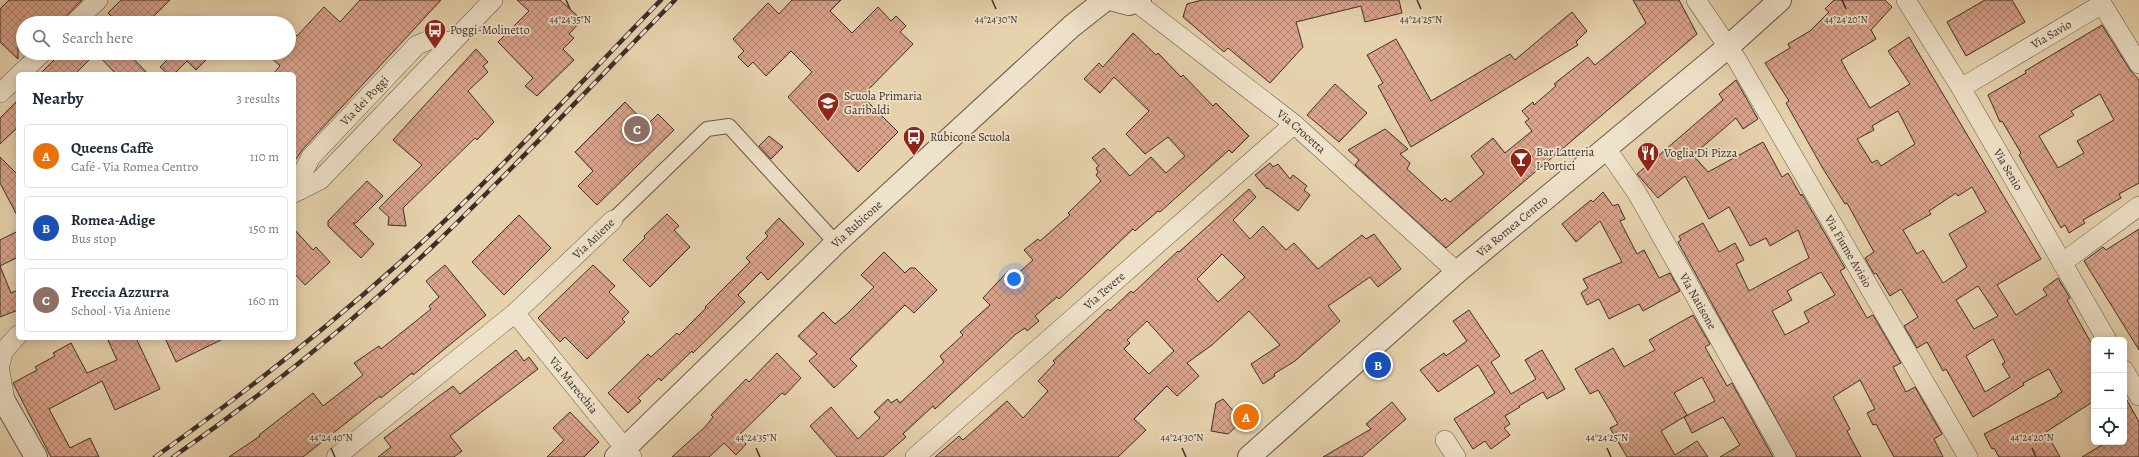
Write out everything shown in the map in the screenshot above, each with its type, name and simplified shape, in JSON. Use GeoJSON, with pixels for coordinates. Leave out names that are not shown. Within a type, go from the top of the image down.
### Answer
{"type":"FeatureCollection","features":[{"type":"Feature","properties":{"kind":"street"},"geometry":{"type":"LineString","coordinates":[[81,16],[98,0]]}},
{"type":"Feature","properties":{"kind":"street","name":"Via dei Poggi"},"geometry":{"type":"LineString","coordinates":[[297,191],[302,174],[311,157],[417,45],[432,39],[452,42],[493,0]]}},
{"type":"Feature","properties":{"kind":"street","name":"Via Rubicone"},"geometry":{"type":"LineString","coordinates":[[624,454],[836,243],[1072,26],[1106,0]]}},
{"type":"Feature","properties":{"kind":"street"},"geometry":{"type":"LineString","coordinates":[[1114,0],[1122,4],[1138,1]]}},
{"type":"Feature","properties":{"kind":"street","name":"Via Fiume Avisio"},"geometry":{"type":"LineString","coordinates":[[1696,0],[1728,47],[1968,457]]}},
{"type":"Feature","properties":{"kind":"street","name":"Via Romea Centro"},"geometry":{"type":"LineString","coordinates":[[1249,457],[1457,272],[1728,47],[1780,0]]}},
{"type":"Feature","properties":{"kind":"street","name":"Via Senio"},"geometry":{"type":"LineString","coordinates":[[1906,0],[1961,88],[2105,337]]}},
{"type":"Feature","properties":{"kind":"street","name":"Via Crocetta"},"geometry":{"type":"LineString","coordinates":[[1138,1],[1294,124],[1457,272]]}},
{"type":"Feature","properties":{"kind":"street","name":"Via Savio"},"geometry":{"type":"LineString","coordinates":[[1961,88],[2102,4],[2139,64]]}},
{"type":"Feature","properties":{"kind":"street"},"geometry":{"type":"LineString","coordinates":[[22,72],[35,60]]}},
{"type":"Feature","properties":{"kind":"street"},"geometry":{"type":"LineString","coordinates":[[0,93],[16,78]]}},
{"type":"Feature","properties":{"kind":"street","name":"Via Tevere"},"geometry":{"type":"LineString","coordinates":[[915,457],[1294,124]]}},
{"type":"Feature","properties":{"kind":"street","name":"Via Aniene"},"geometry":{"type":"LineString","coordinates":[[336,457],[515,312],[707,129],[729,126],[836,243]]}},
{"type":"Feature","properties":{"kind":"street","name":"Via Natisone"},"geometry":{"type":"LineString","coordinates":[[1606,148],[1637,193],[1786,457]]}},
{"type":"Feature","properties":{"kind":"street"},"geometry":{"type":"LineString","coordinates":[[2062,263],[2139,206]]}},
{"type":"Feature","properties":{"kind":"street","name":"Via Marecchia"},"geometry":{"type":"LineString","coordinates":[[515,312],[624,454]]}},
{"type":"Feature","properties":{"kind":"street"},"geometry":{"type":"LineString","coordinates":[[0,338],[16,334]]}},
{"type":"Feature","properties":{"kind":"street"},"geometry":{"type":"LineString","coordinates":[[0,365],[3,352],[16,336]]}},
{"type":"Feature","properties":{"kind":"street"},"geometry":{"type":"LineString","coordinates":[[0,371],[2,409],[18,457]]}},
{"type":"Feature","properties":{"kind":"street"},"geometry":{"type":"LineString","coordinates":[[2126,373],[2139,396]]}},
{"type":"Feature","properties":{"kind":"street"},"geometry":{"type":"LineString","coordinates":[[2,409],[36,457]]}},
{"type":"Feature","properties":{"kind":"street"},"geometry":{"type":"LineString","coordinates":[[1445,440],[1456,457]]}},
{"type":"Feature","properties":{"kind":"building"},"geometry":{"type":"Polygon","coordinates":[[[9,0],[82,0],[67,16],[16,16],[16,57],[0,42],[0,9],[9,0]]]}},
{"type":"Feature","properties":{"kind":"building"},"geometry":{"type":"Polygon","coordinates":[[[121,0],[170,0],[154,16],[111,16],[108,13],[121,0]]]}},
{"type":"Feature","properties":{"kind":"building"},"geometry":{"type":"Polygon","coordinates":[[[360,0],[441,0],[303,149],[296,159],[296,72],[275,72],[280,66],[274,60],[296,60],[296,35],[297,36],[324,7],[340,22],[360,0]]]}},
{"type":"Feature","properties":{"kind":"building"},"geometry":{"type":"Polygon","coordinates":[[[517,0],[560,0],[582,20],[569,34],[574,38],[563,49],[574,60],[537,96],[525,86],[533,78],[498,42],[529,11],[517,0]]]}},
{"type":"Feature","properties":{"kind":"building"},"geometry":{"type":"Polygon","coordinates":[[[792,0],[841,0],[830,11],[852,33],[878,7],[891,21],[896,16],[906,26],[900,32],[913,44],[862,96],[898,132],[858,172],[788,97],[812,72],[791,51],[766,76],[753,62],[748,67],[738,57],[744,51],[733,39],[768,3],[779,14],[792,0]]]}},
{"type":"Feature","properties":{"kind":"building"},"geometry":{"type":"Polygon","coordinates":[[[1202,0],[1399,0],[1402,13],[1365,22],[1361,6],[1296,22],[1303,47],[1270,83],[1228,48],[1224,52],[1183,17],[1187,4],[1202,0]]]}},
{"type":"Feature","properties":{"kind":"building"},"geometry":{"type":"Polygon","coordinates":[[[1633,0],[1679,0],[1697,34],[1446,248],[1355,165],[1359,160],[1348,150],[1385,129],[1408,149],[1400,154],[1410,163],[1407,169],[1442,201],[1445,198],[1450,202],[1484,174],[1471,156],[1493,138],[1505,153],[1532,131],[1525,122],[1529,119],[1522,111],[1533,102],[1534,105],[1556,86],[1554,84],[1588,57],[1595,65],[1646,23],[1633,0]]]}},
{"type":"Feature","properties":{"kind":"building"},"geometry":{"type":"Polygon","coordinates":[[[1834,0],[1885,0],[1892,7],[1871,30],[1876,39],[1841,60],[1870,108],[1910,84],[1888,51],[1909,37],[2041,259],[1997,285],[2016,315],[2047,295],[2043,289],[2058,278],[2070,298],[2067,300],[2091,343],[2091,403],[2046,432],[2060,457],[1999,457],[1994,448],[1992,449],[1984,434],[2058,396],[2057,395],[2062,392],[2049,369],[2023,383],[2024,385],[1973,417],[1946,369],[1943,371],[1927,342],[1917,348],[1904,326],[1918,317],[1901,289],[1890,296],[1876,273],[1874,274],[1865,258],[1874,252],[1847,203],[1845,204],[1822,167],[1786,103],[1789,101],[1765,63],[1790,48],[1788,44],[1810,31],[1829,12],[1825,9],[1834,0]],[[1898,111],[1872,126],[1874,130],[1857,139],[1872,163],[1877,160],[1881,166],[1915,144],[1898,111]],[[1972,187],[1958,196],[1956,193],[1929,211],[1931,214],[1903,230],[1917,254],[1923,250],[1943,283],[1967,267],[1949,234],[1986,212],[1972,187]],[[1978,286],[1956,300],[1974,329],[1998,316],[1978,286]],[[1993,339],[1966,356],[1985,392],[2010,377],[2002,364],[2005,362],[1993,339]]]}},
{"type":"Feature","properties":{"kind":"building"},"geometry":{"type":"Polygon","coordinates":[[[1985,0],[2012,0],[2025,22],[1966,56],[1947,22],[1985,0]]]}},
{"type":"Feature","properties":{"kind":"building"},"geometry":{"type":"Polygon","coordinates":[[[1572,12],[1587,31],[1576,42],[1578,45],[1411,147],[1378,86],[1383,83],[1367,55],[1396,39],[1431,101],[1510,54],[1515,60],[1572,12]]]}},
{"type":"Feature","properties":{"kind":"building"},"geometry":{"type":"Polygon","coordinates":[[[2102,25],[2130,70],[2139,80],[2139,183],[2119,194],[2121,198],[2083,220],[2085,223],[2069,233],[2065,225],[2061,228],[2019,155],[2021,153],[2002,121],[2000,122],[1988,95],[2026,73],[2025,71],[2102,25]],[[2100,94],[2071,111],[2074,115],[2039,136],[2058,168],[2084,153],[2077,141],[2114,120],[2100,94]]]}},
{"type":"Feature","properties":{"kind":"building"},"geometry":{"type":"Polygon","coordinates":[[[1133,33],[1156,55],[1158,53],[1181,77],[1183,75],[1213,106],[1216,103],[1249,136],[1232,153],[1229,150],[1160,212],[1158,211],[1135,231],[1133,229],[1059,299],[1057,297],[1035,316],[1039,321],[1027,331],[1025,328],[1016,334],[935,409],[933,406],[903,434],[906,437],[883,457],[837,457],[810,426],[831,407],[858,439],[880,418],[874,412],[888,399],[891,403],[897,399],[900,403],[944,362],[940,356],[963,335],[960,332],[990,305],[983,298],[1008,271],[1014,277],[1033,260],[1024,250],[1038,239],[1040,241],[1070,215],[1068,213],[1101,181],[1096,175],[1098,172],[1096,168],[1099,166],[1092,158],[1104,148],[1130,176],[1151,157],[1166,173],[1185,156],[1168,137],[1145,154],[1126,134],[1149,111],[1114,77],[1100,93],[1084,79],[1099,63],[1103,67],[1133,33]]]}},
{"type":"Feature","properties":{"kind":"building"},"geometry":{"type":"Polygon","coordinates":[[[476,49],[488,62],[483,66],[488,72],[468,91],[494,122],[477,140],[475,138],[403,208],[406,226],[388,225],[389,217],[379,208],[422,165],[393,140],[476,49]]]}},
{"type":"Feature","properties":{"kind":"building"},"geometry":{"type":"Polygon","coordinates":[[[54,60],[89,60],[77,72],[42,72],[54,60]]]}},
{"type":"Feature","properties":{"kind":"building"},"geometry":{"type":"Polygon","coordinates":[[[103,60],[135,60],[146,72],[114,72],[103,60]]]}},
{"type":"Feature","properties":{"kind":"building"},"geometry":{"type":"Polygon","coordinates":[[[167,60],[206,60],[196,70],[187,61],[176,72],[166,72],[160,67],[167,60]]]}},
{"type":"Feature","properties":{"kind":"building"},"geometry":{"type":"Polygon","coordinates":[[[1736,80],[1758,119],[1743,129],[1736,118],[1693,155],[1708,172],[1763,142],[1782,177],[1788,173],[1801,196],[1802,194],[1845,268],[1840,271],[1867,318],[1873,315],[1901,363],[1893,367],[1906,392],[1915,387],[1942,434],[1934,439],[1943,457],[1894,457],[1876,424],[1873,425],[1867,413],[1875,409],[1860,380],[1833,397],[1850,429],[1847,431],[1861,457],[1797,457],[1678,242],[1681,240],[1679,236],[1703,223],[1719,252],[1735,243],[1744,260],[1736,264],[1749,291],[1809,258],[1798,230],[1770,246],[1766,238],[1750,246],[1729,207],[1709,219],[1685,176],[1658,198],[1637,174],[1723,100],[1719,94],[1736,80]],[[1821,272],[1787,291],[1792,300],[1772,311],[1785,335],[1809,322],[1804,312],[1835,295],[1821,272]]]}},
{"type":"Feature","properties":{"kind":"building"},"geometry":{"type":"Polygon","coordinates":[[[1335,84],[1367,113],[1339,142],[1307,115],[1335,84]]]}},
{"type":"Feature","properties":{"kind":"building"},"geometry":{"type":"Polygon","coordinates":[[[16,102],[16,129],[0,144],[0,118],[16,102]]]}},
{"type":"Feature","properties":{"kind":"building"},"geometry":{"type":"Polygon","coordinates":[[[625,102],[647,125],[658,114],[674,130],[597,205],[578,186],[593,171],[575,152],[625,102]]]}},
{"type":"Feature","properties":{"kind":"building"},"geometry":{"type":"Polygon","coordinates":[[[769,136],[783,147],[771,159],[759,146],[769,136]]]}},
{"type":"Feature","properties":{"kind":"building"},"geometry":{"type":"Polygon","coordinates":[[[0,157],[16,173],[16,213],[0,183],[0,157]]]}},
{"type":"Feature","properties":{"kind":"building"},"geometry":{"type":"Polygon","coordinates":[[[1270,163],[1273,167],[1278,164],[1290,179],[1293,175],[1307,186],[1304,190],[1310,195],[1298,211],[1268,188],[1267,189],[1255,175],[1270,163]]]}},
{"type":"Feature","properties":{"kind":"building"},"geometry":{"type":"Polygon","coordinates":[[[367,181],[383,196],[356,223],[353,223],[374,244],[361,258],[328,226],[328,221],[367,181]]]}},
{"type":"Feature","properties":{"kind":"building"},"geometry":{"type":"Polygon","coordinates":[[[1249,189],[1256,197],[1233,220],[1250,239],[1263,226],[1286,250],[1294,243],[1318,269],[1362,235],[1366,239],[1374,234],[1401,269],[1378,287],[1370,277],[1328,306],[1340,321],[1295,361],[1274,374],[1275,376],[1263,384],[1251,364],[1280,345],[1249,311],[1212,345],[1187,363],[1199,376],[1177,396],[1167,386],[1134,419],[1146,430],[1118,457],[935,457],[959,436],[963,440],[1007,401],[1023,418],[1048,391],[1038,381],[1055,363],[1053,361],[1108,309],[1110,311],[1131,291],[1133,293],[1178,251],[1179,252],[1249,189]],[[1222,254],[1197,279],[1218,302],[1245,277],[1222,254]],[[1147,321],[1127,340],[1130,343],[1124,349],[1149,374],[1174,351],[1147,321]]]}},
{"type":"Feature","properties":{"kind":"building"},"geometry":{"type":"Polygon","coordinates":[[[1603,192],[1613,206],[1618,204],[1625,219],[1620,221],[1637,254],[1644,250],[1659,278],[1670,273],[1680,291],[1643,311],[1639,304],[1609,319],[1599,299],[1587,305],[1581,293],[1588,288],[1583,279],[1622,262],[1600,221],[1576,242],[1562,224],[1591,200],[1593,202],[1603,192]]]}},
{"type":"Feature","properties":{"kind":"building"},"geometry":{"type":"Polygon","coordinates":[[[667,214],[679,226],[674,230],[690,247],[650,287],[623,260],[645,238],[644,236],[667,214]]]}},
{"type":"Feature","properties":{"kind":"building"},"geometry":{"type":"Polygon","coordinates":[[[519,215],[551,248],[504,295],[472,262],[519,215]]]}},
{"type":"Feature","properties":{"kind":"building"},"geometry":{"type":"Polygon","coordinates":[[[779,218],[804,244],[768,280],[761,272],[738,295],[745,302],[693,353],[692,351],[661,381],[659,378],[638,398],[641,401],[628,413],[608,393],[648,354],[651,357],[677,333],[679,335],[706,308],[705,307],[750,262],[746,258],[768,236],[765,233],[779,218]]]}},
{"type":"Feature","properties":{"kind":"building"},"geometry":{"type":"Polygon","coordinates":[[[2139,229],[2139,350],[2084,261],[2103,247],[2106,250],[2139,229]]]}},
{"type":"Feature","properties":{"kind":"building"},"geometry":{"type":"Polygon","coordinates":[[[296,231],[313,250],[316,247],[330,262],[305,285],[296,275],[296,231]]]}},
{"type":"Feature","properties":{"kind":"building"},"geometry":{"type":"Polygon","coordinates":[[[16,232],[16,258],[0,266],[0,240],[16,232]]]}},
{"type":"Feature","properties":{"kind":"building"},"geometry":{"type":"Polygon","coordinates":[[[884,252],[905,273],[910,268],[915,268],[937,290],[914,313],[905,305],[850,359],[857,366],[834,388],[809,361],[817,354],[798,336],[823,312],[835,324],[847,314],[874,287],[861,275],[884,252]]]}},
{"type":"Feature","properties":{"kind":"building"},"geometry":{"type":"Polygon","coordinates":[[[445,265],[486,315],[413,375],[412,373],[381,398],[380,396],[303,457],[229,457],[260,436],[259,435],[313,393],[323,406],[363,375],[354,363],[379,346],[381,349],[431,309],[429,306],[439,297],[426,281],[445,265]]]}},
{"type":"Feature","properties":{"kind":"building"},"geometry":{"type":"Polygon","coordinates":[[[593,265],[615,286],[609,292],[629,312],[622,319],[625,322],[587,359],[565,337],[560,342],[538,318],[593,265]]]}},
{"type":"Feature","properties":{"kind":"building"},"geometry":{"type":"Polygon","coordinates":[[[0,266],[11,293],[16,291],[16,311],[0,317],[0,266]]]}},
{"type":"Feature","properties":{"kind":"building"},"geometry":{"type":"Polygon","coordinates":[[[1469,310],[1500,356],[1491,362],[1511,394],[1536,379],[1525,360],[1542,350],[1565,389],[1547,399],[1543,392],[1505,416],[1510,424],[1504,428],[1510,435],[1491,449],[1485,441],[1473,449],[1454,419],[1495,393],[1478,365],[1438,392],[1420,370],[1444,353],[1446,356],[1467,341],[1453,321],[1469,310]]]}},
{"type":"Feature","properties":{"kind":"building"},"geometry":{"type":"Polygon","coordinates":[[[1693,315],[1710,344],[1705,347],[1727,386],[1732,383],[1773,457],[1720,457],[1740,445],[1723,417],[1692,433],[1684,417],[1661,431],[1675,455],[1697,441],[1708,457],[1627,457],[1610,428],[1618,424],[1598,390],[1590,394],[1575,369],[1613,348],[1624,367],[1655,350],[1649,340],[1693,315]],[[1702,377],[1674,393],[1687,415],[1684,417],[1715,401],[1702,377]]]}},
{"type":"Feature","properties":{"kind":"building"},"geometry":{"type":"Polygon","coordinates":[[[108,340],[137,340],[160,389],[115,410],[102,381],[49,409],[70,448],[90,438],[99,457],[51,457],[13,383],[37,370],[35,367],[55,356],[53,353],[71,343],[87,373],[117,360],[108,340]]]}},
{"type":"Feature","properties":{"kind":"building"},"geometry":{"type":"Polygon","coordinates":[[[166,340],[221,340],[176,362],[166,340]]]}},
{"type":"Feature","properties":{"kind":"building"},"geometry":{"type":"Polygon","coordinates":[[[516,350],[524,361],[529,357],[538,369],[450,436],[462,451],[454,457],[378,457],[391,447],[384,438],[453,386],[460,394],[516,350]]]}},
{"type":"Feature","properties":{"kind":"building"},"geometry":{"type":"Polygon","coordinates":[[[777,353],[801,378],[785,395],[782,393],[738,436],[746,444],[736,455],[724,443],[709,457],[672,457],[706,426],[713,417],[711,415],[746,379],[749,382],[777,353]]]}},
{"type":"Feature","properties":{"kind":"building"},"geometry":{"type":"Polygon","coordinates":[[[1223,399],[1242,421],[1228,434],[1211,431],[1216,403],[1223,399]]]}},
{"type":"Feature","properties":{"kind":"building"},"geometry":{"type":"Polygon","coordinates":[[[2127,400],[2139,422],[2139,457],[2082,457],[2102,445],[2127,445],[2127,400]]]}},
{"type":"Feature","properties":{"kind":"building"},"geometry":{"type":"Polygon","coordinates":[[[1392,402],[1406,419],[1362,457],[1323,457],[1371,429],[1366,424],[1392,402]]]}},
{"type":"Feature","properties":{"kind":"building"},"geometry":{"type":"Polygon","coordinates":[[[570,412],[599,442],[584,457],[547,457],[564,440],[553,428],[570,412]]]}},
{"type":"Feature","properties":{"kind":"railway"},"geometry":{"type":"LineString","coordinates":[[155,457],[279,364],[339,316],[397,265],[465,201],[531,135],[661,0]]}},
{"type":"Feature","properties":{"kind":"railway"},"geometry":{"type":"LineString","coordinates":[[173,457],[241,408],[307,357],[402,275],[495,185],[675,0]]}},
{"type":"Feature","properties":{"kind":"place","name":"Poggi-Molinetto"},"geometry":{"type":"Point","coordinates":[435,50]}},
{"type":"Feature","properties":{"kind":"place","name":"Scuola Primaria Garibaldi"},"geometry":{"type":"Point","coordinates":[828,122]}},
{"type":"Feature","properties":{"kind":"place","name":"Freccia Azzurra"},"geometry":{"type":"Point","coordinates":[637,129]}},
{"type":"Feature","properties":{"kind":"place","name":"Rubicone Scuola"},"geometry":{"type":"Point","coordinates":[914,156]}},
{"type":"Feature","properties":{"kind":"place","name":"Voglia Di Pizza"},"geometry":{"type":"Point","coordinates":[1648,172]}},
{"type":"Feature","properties":{"kind":"place","name":"Bar Latteria I Portici"},"geometry":{"type":"Point","coordinates":[1521,178]}},
{"type":"Feature","properties":{"kind":"place","name":"Romea-Adige"},"geometry":{"type":"Point","coordinates":[1378,365]}},
{"type":"Feature","properties":{"kind":"place","name":"Queens Caffè"},"geometry":{"type":"Point","coordinates":[1246,417]}}]}
